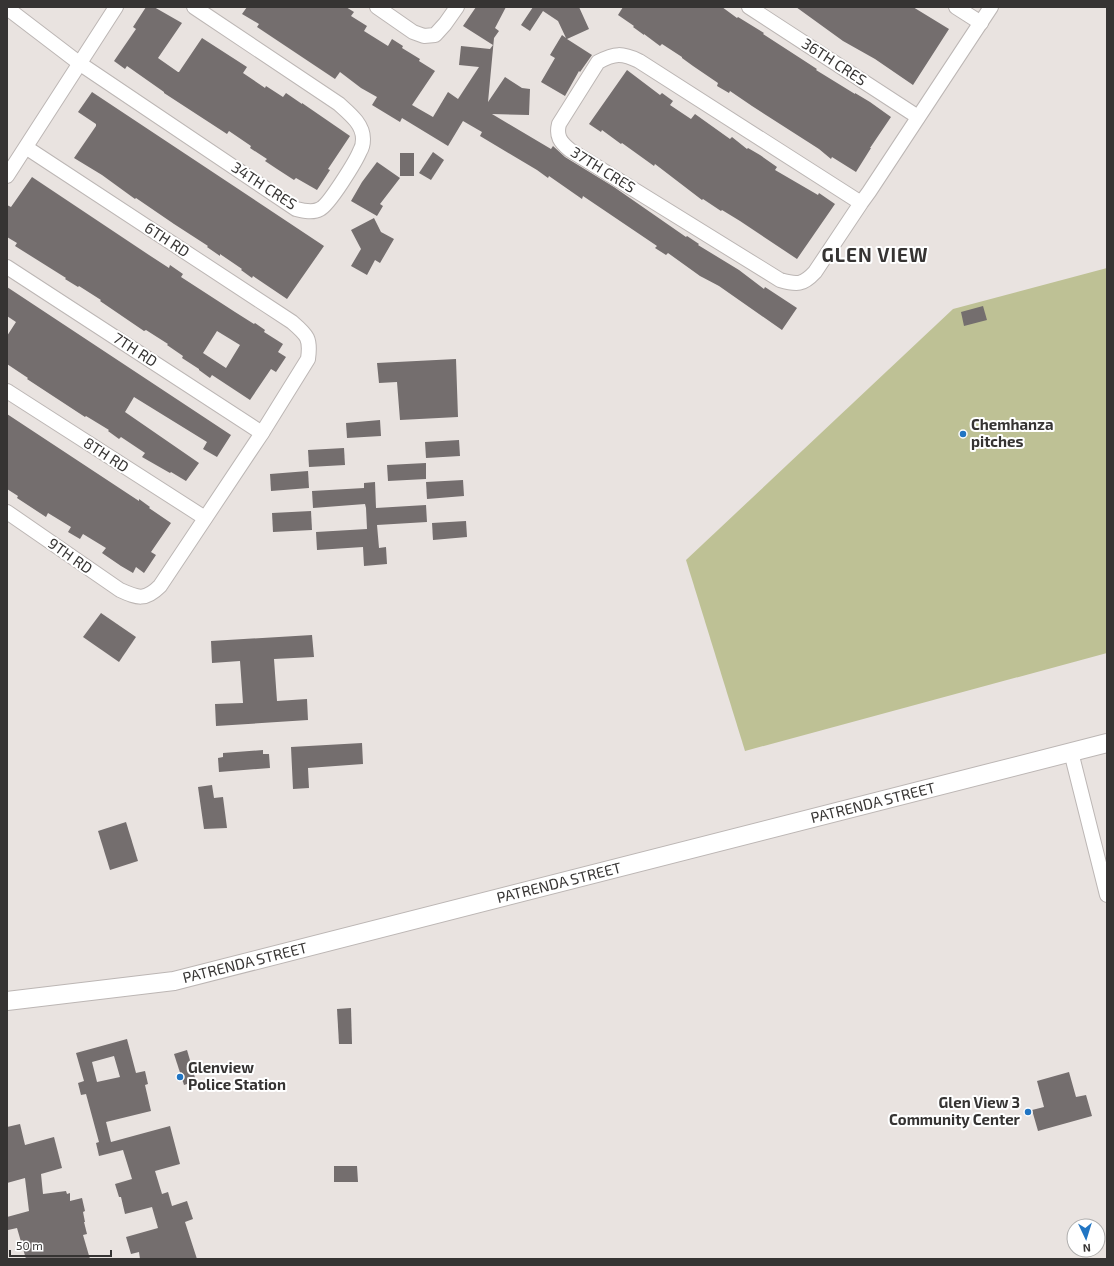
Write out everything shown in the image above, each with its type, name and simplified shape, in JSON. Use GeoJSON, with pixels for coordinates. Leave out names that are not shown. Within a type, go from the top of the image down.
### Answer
{"type":"FeatureCollection","features":[{"type":"Feature","properties":{"kind":"street"},"geometry":{"type":"LineString","coordinates":[[7,176],[27,148],[79,63],[116,7]]}},
{"type":"Feature","properties":{"kind":"street","name":"34TH CRES"},"geometry":{"type":"LineString","coordinates":[[79,63],[296,209],[308,212],[320,210],[329,202],[361,150],[363,139],[361,127],[339,104],[194,7]]}},
{"type":"Feature","properties":{"kind":"street"},"geometry":{"type":"LineString","coordinates":[[377,7],[414,32],[424,36],[435,35],[457,7]]}},
{"type":"Feature","properties":{"kind":"street","name":"36TH CRES"},"geometry":{"type":"LineString","coordinates":[[749,7],[918,117]]}},
{"type":"Feature","properties":{"kind":"street"},"geometry":{"type":"LineString","coordinates":[[956,7],[980,23]]}},
{"type":"Feature","properties":{"kind":"street"},"geometry":{"type":"LineString","coordinates":[[861,203],[991,7]]}},
{"type":"Feature","properties":{"kind":"street"},"geometry":{"type":"LineString","coordinates":[[7,8],[79,63]]}},
{"type":"Feature","properties":{"kind":"street","name":"37TH CRES"},"geometry":{"type":"LineString","coordinates":[[617,54],[629,56],[861,203],[816,272],[808,280],[793,284],[780,280],[570,150],[561,143],[557,132],[559,124],[598,62],[617,54]]}},
{"type":"Feature","properties":{"kind":"street","name":"6TH RD"},"geometry":{"type":"LineString","coordinates":[[27,148],[292,322],[306,334],[310,348],[308,359],[262,433]]}},
{"type":"Feature","properties":{"kind":"street","name":"7TH RD"},"geometry":{"type":"LineString","coordinates":[[7,267],[262,433]]}},
{"type":"Feature","properties":{"kind":"street","name":"8TH RD"},"geometry":{"type":"LineString","coordinates":[[7,391],[204,518]]}},
{"type":"Feature","properties":{"kind":"street"},"geometry":{"type":"LineString","coordinates":[[204,518],[262,433]]}},
{"type":"Feature","properties":{"kind":"street","name":"9TH RD"},"geometry":{"type":"LineString","coordinates":[[7,512],[120,590],[135,597],[144,597],[153,593],[160,586],[204,518]]}},
{"type":"Feature","properties":{"kind":"street","name":"PATRENDA STREET"},"geometry":{"type":"LineString","coordinates":[[7,1001],[174,981],[1107,743]]}},
{"type":"Feature","properties":{"kind":"street"},"geometry":{"type":"LineString","coordinates":[[1071,752],[1107,895]]}},
{"type":"Feature","properties":{"kind":"green space","name":"Chemhanza pitches"},"geometry":{"type":"Polygon","coordinates":[[[1107,268],[1107,653],[745,751],[686,560],[953,309],[1107,268]]]}},
{"type":"Feature","properties":{"kind":"building"},"geometry":{"type":"Polygon","coordinates":[[[146,7],[154,7],[182,23],[158,58],[178,72],[202,38],[247,67],[243,73],[265,88],[266,86],[283,97],[286,93],[350,136],[328,169],[330,170],[317,190],[296,178],[294,180],[265,161],[267,159],[250,148],[251,146],[229,131],[227,134],[164,93],[127,66],[125,69],[114,61],[136,29],[133,27],[146,7]]]}},
{"type":"Feature","properties":{"kind":"building"},"geometry":{"type":"Polygon","coordinates":[[[247,7],[346,7],[354,12],[351,16],[367,26],[364,31],[388,46],[392,39],[403,46],[402,48],[420,59],[419,61],[435,71],[412,105],[433,117],[448,92],[458,99],[479,67],[459,65],[461,46],[490,49],[493,45],[463,26],[476,7],[506,7],[495,28],[499,31],[494,38],[488,102],[505,77],[522,88],[530,89],[529,115],[492,114],[551,149],[553,146],[565,157],[614,187],[686,237],[687,236],[699,244],[698,245],[739,270],[764,289],[765,287],[797,308],[782,330],[668,253],[666,255],[655,248],[657,246],[583,196],[582,199],[549,176],[548,178],[480,136],[482,132],[463,121],[448,146],[402,118],[400,122],[372,105],[377,97],[361,88],[340,72],[335,79],[257,27],[259,24],[242,14],[247,7]]]}},
{"type":"Feature","properties":{"kind":"building"},"geometry":{"type":"Polygon","coordinates":[[[533,7],[579,7],[589,29],[567,39],[592,55],[580,72],[579,71],[565,96],[541,82],[555,58],[550,55],[562,35],[566,38],[558,21],[543,11],[530,31],[521,25],[533,7]]]}},
{"type":"Feature","properties":{"kind":"building"},"geometry":{"type":"Polygon","coordinates":[[[623,7],[722,7],[737,18],[738,17],[764,33],[763,34],[817,69],[816,70],[870,102],[891,117],[856,172],[832,157],[831,159],[819,149],[730,91],[729,93],[717,86],[718,83],[682,57],[662,44],[660,46],[644,35],[618,15],[623,7]]]}},
{"type":"Feature","properties":{"kind":"building"},"geometry":{"type":"Polygon","coordinates":[[[796,7],[913,7],[949,29],[913,85],[875,59],[843,41],[796,7]]]}},
{"type":"Feature","properties":{"kind":"building"},"geometry":{"type":"Polygon","coordinates":[[[627,70],[660,95],[662,93],[673,101],[670,105],[691,119],[695,114],[730,139],[732,137],[747,149],[748,148],[760,155],[777,167],[775,170],[818,195],[819,193],[835,204],[797,259],[740,221],[703,199],[702,200],[655,164],[654,166],[602,130],[601,132],[589,124],[627,70]]]}},
{"type":"Feature","properties":{"kind":"building"},"geometry":{"type":"Polygon","coordinates":[[[92,92],[324,246],[287,299],[253,276],[252,278],[220,254],[220,256],[207,247],[208,246],[74,158],[96,126],[96,124],[78,112],[92,92]]]}},
{"type":"Feature","properties":{"kind":"building"},"geometry":{"type":"Polygon","coordinates":[[[433,152],[444,160],[431,180],[419,173],[433,152]]]}},
{"type":"Feature","properties":{"kind":"building"},"geometry":{"type":"Polygon","coordinates":[[[400,153],[414,153],[414,176],[400,176],[400,153]]]}},
{"type":"Feature","properties":{"kind":"building"},"geometry":{"type":"Polygon","coordinates":[[[377,162],[400,178],[380,204],[383,206],[377,216],[351,201],[362,182],[377,162]]]}},
{"type":"Feature","properties":{"kind":"building"},"geometry":{"type":"Polygon","coordinates":[[[32,177],[169,268],[170,265],[183,274],[181,277],[265,330],[264,332],[283,344],[278,352],[286,357],[276,372],[271,369],[250,400],[212,375],[210,378],[182,358],[183,356],[167,345],[168,344],[146,330],[144,331],[100,301],[101,300],[65,279],[66,278],[15,246],[17,243],[7,237],[7,205],[11,207],[32,177]],[[217,331],[203,353],[226,368],[240,345],[217,331]]]}},
{"type":"Feature","properties":{"kind":"building"},"geometry":{"type":"Polygon","coordinates":[[[374,218],[381,232],[394,239],[380,263],[375,260],[367,275],[351,266],[361,249],[351,230],[374,218]]]}},
{"type":"Feature","properties":{"kind":"building"},"geometry":{"type":"Polygon","coordinates":[[[7,287],[231,435],[217,457],[203,449],[207,442],[134,397],[125,412],[199,463],[186,481],[142,457],[145,453],[121,437],[119,439],[108,431],[109,430],[86,416],[85,417],[7,364],[7,336],[16,322],[7,316],[7,287]]]}},
{"type":"Feature","properties":{"kind":"building"},"geometry":{"type":"Polygon","coordinates":[[[983,306],[987,320],[964,326],[961,312],[983,306]]]}},
{"type":"Feature","properties":{"kind":"building"},"geometry":{"type":"Polygon","coordinates":[[[456,359],[458,417],[400,420],[397,382],[379,383],[377,363],[456,359]]]}},
{"type":"Feature","properties":{"kind":"building"},"geometry":{"type":"Polygon","coordinates":[[[7,414],[139,501],[139,499],[171,523],[151,552],[156,555],[144,573],[136,567],[133,573],[121,566],[102,553],[106,548],[83,534],[80,539],[68,532],[71,527],[48,513],[46,517],[17,498],[18,496],[7,489],[7,414]]]}},
{"type":"Feature","properties":{"kind":"building"},"geometry":{"type":"Polygon","coordinates":[[[380,420],[381,436],[347,438],[346,423],[380,420]]]}},
{"type":"Feature","properties":{"kind":"building"},"geometry":{"type":"Polygon","coordinates":[[[459,440],[460,456],[426,458],[425,442],[459,440]]]}},
{"type":"Feature","properties":{"kind":"building"},"geometry":{"type":"Polygon","coordinates":[[[344,448],[345,465],[309,467],[308,450],[344,448]]]}},
{"type":"Feature","properties":{"kind":"building"},"geometry":{"type":"Polygon","coordinates":[[[426,463],[426,479],[388,481],[387,465],[426,463]]]}},
{"type":"Feature","properties":{"kind":"building"},"geometry":{"type":"Polygon","coordinates":[[[308,471],[309,488],[271,491],[270,474],[308,471]]]}},
{"type":"Feature","properties":{"kind":"building"},"geometry":{"type":"Polygon","coordinates":[[[463,480],[464,496],[427,499],[426,482],[463,480]]]}},
{"type":"Feature","properties":{"kind":"building"},"geometry":{"type":"Polygon","coordinates":[[[375,482],[376,508],[426,505],[427,522],[377,525],[379,548],[386,547],[387,564],[364,566],[363,547],[317,550],[316,532],[367,529],[366,508],[365,504],[313,508],[312,491],[364,488],[364,483],[375,482]]]}},
{"type":"Feature","properties":{"kind":"building"},"geometry":{"type":"Polygon","coordinates":[[[311,511],[312,530],[273,532],[272,513],[311,511]]]}},
{"type":"Feature","properties":{"kind":"building"},"geometry":{"type":"Polygon","coordinates":[[[466,521],[467,537],[433,540],[432,523],[466,521]]]}},
{"type":"Feature","properties":{"kind":"building"},"geometry":{"type":"Polygon","coordinates":[[[101,613],[136,637],[119,662],[83,637],[101,613]]]}},
{"type":"Feature","properties":{"kind":"building"},"geometry":{"type":"Polygon","coordinates":[[[312,635],[314,657],[274,659],[277,701],[307,699],[308,720],[216,726],[215,704],[243,703],[240,661],[212,663],[211,641],[312,635]]]}},
{"type":"Feature","properties":{"kind":"building"},"geometry":{"type":"Polygon","coordinates":[[[362,743],[363,764],[308,768],[309,788],[293,789],[291,747],[362,743]]]}},
{"type":"Feature","properties":{"kind":"building"},"geometry":{"type":"Polygon","coordinates":[[[263,750],[263,754],[269,754],[270,768],[219,772],[218,758],[223,757],[223,753],[263,750]]]}},
{"type":"Feature","properties":{"kind":"building"},"geometry":{"type":"Polygon","coordinates":[[[212,785],[214,798],[223,797],[227,828],[204,829],[198,787],[212,785]]]}},
{"type":"Feature","properties":{"kind":"building"},"geometry":{"type":"Polygon","coordinates":[[[126,822],[138,861],[110,870],[98,831],[126,822]]]}},
{"type":"Feature","properties":{"kind":"building"},"geometry":{"type":"Polygon","coordinates":[[[351,1008],[352,1044],[339,1044],[337,1009],[351,1008]]]}},
{"type":"Feature","properties":{"kind":"building"},"geometry":{"type":"Polygon","coordinates":[[[127,1039],[136,1073],[145,1071],[148,1084],[145,1085],[151,1111],[106,1122],[111,1142],[170,1126],[180,1164],[155,1171],[162,1194],[168,1192],[172,1206],[187,1201],[193,1219],[185,1222],[197,1259],[140,1259],[139,1252],[131,1254],[126,1237],[158,1228],[152,1207],[125,1214],[121,1197],[119,1197],[115,1184],[132,1179],[123,1150],[99,1156],[96,1143],[99,1142],[86,1094],[81,1095],[78,1083],[84,1081],[76,1053],[127,1039]],[[114,1056],[92,1062],[97,1082],[120,1077],[114,1056]]]}},
{"type":"Feature","properties":{"kind":"building"},"geometry":{"type":"Polygon","coordinates":[[[187,1050],[196,1081],[184,1085],[174,1054],[187,1050]]]}},
{"type":"Feature","properties":{"kind":"building"},"geometry":{"type":"Polygon","coordinates":[[[1069,1072],[1076,1097],[1086,1095],[1092,1116],[1038,1131],[1032,1110],[1044,1107],[1037,1081],[1069,1072]]]}},
{"type":"Feature","properties":{"kind":"building"},"geometry":{"type":"Polygon","coordinates":[[[20,1124],[25,1145],[54,1137],[62,1168],[41,1174],[43,1194],[66,1191],[67,1194],[70,1193],[70,1201],[82,1198],[85,1211],[83,1212],[84,1222],[87,1234],[83,1235],[90,1259],[26,1259],[17,1228],[8,1230],[7,1217],[29,1211],[25,1178],[7,1183],[7,1127],[20,1124]]]}},
{"type":"Feature","properties":{"kind":"building"},"geometry":{"type":"Polygon","coordinates":[[[334,1166],[357,1166],[358,1182],[334,1182],[334,1166]]]}},
{"type":"Feature","properties":{"kind":"place","name":"Chemhanza pitches"},"geometry":{"type":"Point","coordinates":[963,434]}},
{"type":"Feature","properties":{"kind":"place","name":"Glenview Police Station"},"geometry":{"type":"Point","coordinates":[180,1077]}},
{"type":"Feature","properties":{"kind":"place","name":"Glen View 3 Community Center"},"geometry":{"type":"Point","coordinates":[1028,1112]}},
{"type":"Feature","properties":{"kind":"district","name":"GLEN VIEW"},"geometry":{"type":"Point","coordinates":[875,255]}}]}
